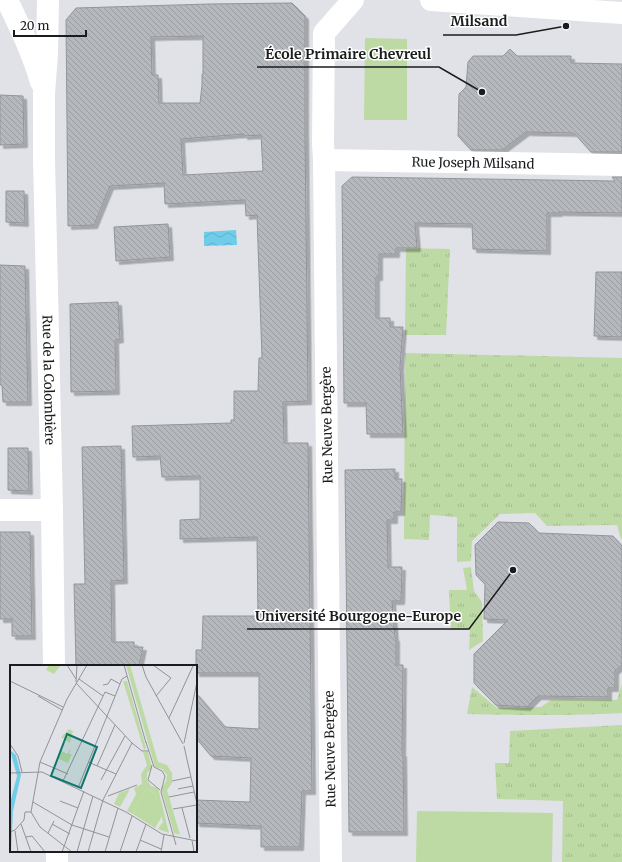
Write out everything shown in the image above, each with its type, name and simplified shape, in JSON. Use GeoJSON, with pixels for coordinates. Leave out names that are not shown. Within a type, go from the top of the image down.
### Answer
{"type":"FeatureCollection","features":[{"type":"Feature","properties":{"kind":"street","name":"Rue de la Colombière"},"geometry":{"type":"LineString","coordinates":[[7,0],[35,64],[44,93]]}},
{"type":"Feature","properties":{"kind":"street","name":"Rue de la Colombière"},"geometry":{"type":"LineString","coordinates":[[48,0],[47,54],[44,93],[44,167],[54,665]]}},
{"type":"Feature","properties":{"kind":"street","name":"Rue Neuve Bergère"},"geometry":{"type":"LineString","coordinates":[[332,862],[324,160],[322,143],[324,33],[353,0]]}},
{"type":"Feature","properties":{"kind":"street"},"geometry":{"type":"LineString","coordinates":[[431,0],[622,12]]}},
{"type":"Feature","properties":{"kind":"street","name":"Rue Joseph Milsand"},"geometry":{"type":"LineString","coordinates":[[324,160],[622,165]]}},
{"type":"Feature","properties":{"kind":"street"},"geometry":{"type":"LineString","coordinates":[[0,510],[52,510]]}},
{"type":"Feature","properties":{"kind":"green space"},"geometry":{"type":"Polygon","coordinates":[[[365,38],[407,39],[407,120],[364,120],[365,38]]]}},
{"type":"Feature","properties":{"kind":"green space"},"geometry":{"type":"Polygon","coordinates":[[[406,248],[450,249],[446,335],[405,335],[406,248]]]}},
{"type":"Feature","properties":{"kind":"green space"},"geometry":{"type":"Polygon","coordinates":[[[405,353],[622,358],[622,539],[617,525],[547,526],[535,513],[500,514],[472,541],[471,561],[457,562],[457,517],[430,515],[429,540],[404,539],[405,353]]]}},
{"type":"Feature","properties":{"kind":"green space"},"geometry":{"type":"Polygon","coordinates":[[[471,567],[474,591],[482,602],[483,641],[469,650],[470,630],[451,630],[449,590],[467,590],[463,568],[471,567]]]}},
{"type":"Feature","properties":{"kind":"green space"},"geometry":{"type":"Polygon","coordinates":[[[622,684],[622,713],[564,715],[467,714],[472,687],[497,708],[541,707],[551,700],[617,700],[622,684]]]}},
{"type":"Feature","properties":{"kind":"green space"},"geometry":{"type":"Polygon","coordinates":[[[622,725],[622,862],[562,862],[563,801],[497,799],[495,763],[509,763],[510,731],[622,725]]]}},
{"type":"Feature","properties":{"kind":"green space"},"geometry":{"type":"Polygon","coordinates":[[[417,811],[553,813],[552,862],[416,862],[417,811]]]}},
{"type":"Feature","properties":{"kind":"water"},"geometry":{"type":"Polygon","coordinates":[[[236,230],[237,245],[204,246],[204,232],[236,230]]]}},
{"type":"Feature","properties":{"kind":"building"},"geometry":{"type":"Polygon","coordinates":[[[292,3],[305,16],[308,401],[283,402],[284,443],[308,443],[312,791],[302,791],[300,847],[261,847],[261,826],[197,823],[197,800],[250,802],[251,758],[211,756],[197,739],[197,694],[225,727],[259,729],[259,673],[197,673],[196,650],[202,650],[203,616],[258,616],[257,537],[180,539],[180,520],[200,519],[200,476],[162,477],[160,456],[133,457],[132,426],[231,423],[231,420],[234,420],[234,391],[258,391],[259,358],[262,358],[257,215],[246,216],[245,200],[165,204],[164,183],[110,186],[94,225],[68,226],[66,20],[76,8],[292,3]],[[203,36],[151,37],[152,75],[158,75],[159,103],[200,103],[203,74],[203,36]],[[244,134],[181,139],[183,175],[263,171],[261,135],[244,136],[244,134]]]}},
{"type":"Feature","properties":{"kind":"building"},"geometry":{"type":"Polygon","coordinates":[[[510,49],[517,56],[571,56],[571,63],[622,64],[622,152],[591,152],[574,133],[526,132],[502,150],[471,150],[458,136],[459,94],[466,87],[468,62],[473,56],[503,56],[510,49]]]}},
{"type":"Feature","properties":{"kind":"building"},"geometry":{"type":"Polygon","coordinates":[[[0,95],[23,96],[24,144],[0,145],[0,95]]]}},
{"type":"Feature","properties":{"kind":"building"},"geometry":{"type":"Polygon","coordinates":[[[352,177],[615,181],[612,177],[622,177],[622,213],[547,213],[547,251],[473,249],[472,224],[415,223],[417,248],[396,248],[396,254],[379,254],[379,277],[376,277],[376,318],[390,318],[390,327],[403,327],[400,367],[403,434],[367,434],[366,403],[344,403],[342,186],[352,177]]]}},
{"type":"Feature","properties":{"kind":"building"},"geometry":{"type":"Polygon","coordinates":[[[6,191],[24,191],[25,223],[6,222],[6,191]]]}},
{"type":"Feature","properties":{"kind":"building"},"geometry":{"type":"Polygon","coordinates":[[[168,224],[170,257],[116,261],[114,227],[168,224]]]}},
{"type":"Feature","properties":{"kind":"building"},"geometry":{"type":"Polygon","coordinates":[[[0,265],[25,266],[28,402],[3,402],[2,385],[0,385],[0,265]]]}},
{"type":"Feature","properties":{"kind":"building"},"geometry":{"type":"Polygon","coordinates":[[[596,272],[622,272],[622,337],[594,336],[596,272]]]}},
{"type":"Feature","properties":{"kind":"building"},"geometry":{"type":"Polygon","coordinates":[[[118,302],[120,339],[115,340],[116,391],[71,392],[70,304],[118,302]]]}},
{"type":"Feature","properties":{"kind":"building"},"geometry":{"type":"Polygon","coordinates":[[[121,446],[124,580],[111,581],[112,642],[134,642],[134,647],[143,647],[139,665],[76,665],[74,584],[85,584],[82,447],[121,446]]]}},
{"type":"Feature","properties":{"kind":"building"},"geometry":{"type":"Polygon","coordinates":[[[8,448],[28,448],[29,491],[8,490],[8,448]]]}},
{"type":"Feature","properties":{"kind":"building"},"geometry":{"type":"Polygon","coordinates":[[[395,469],[395,479],[402,479],[401,512],[394,512],[394,520],[387,520],[388,567],[402,567],[401,601],[392,601],[396,638],[396,665],[403,665],[402,753],[404,832],[349,832],[345,470],[395,469]]]}},
{"type":"Feature","properties":{"kind":"building"},"geometry":{"type":"Polygon","coordinates":[[[498,522],[529,523],[539,533],[613,536],[622,546],[622,665],[615,671],[615,688],[608,688],[608,697],[538,696],[527,707],[496,705],[474,683],[474,654],[508,620],[484,619],[485,584],[476,575],[475,545],[498,522]]]}},
{"type":"Feature","properties":{"kind":"building"},"geometry":{"type":"Polygon","coordinates":[[[0,532],[30,532],[32,636],[12,636],[12,619],[0,619],[0,532]]]}},
{"type":"Feature","properties":{"kind":"place","name":"Milsand"},"geometry":{"type":"Point","coordinates":[566,26]}},
{"type":"Feature","properties":{"kind":"place","name":"École Primaire Chevreul"},"geometry":{"type":"Point","coordinates":[482,92]}},
{"type":"Feature","properties":{"kind":"place","name":"Université Bourgogne-Europe"},"geometry":{"type":"Point","coordinates":[513,570]}}]}
